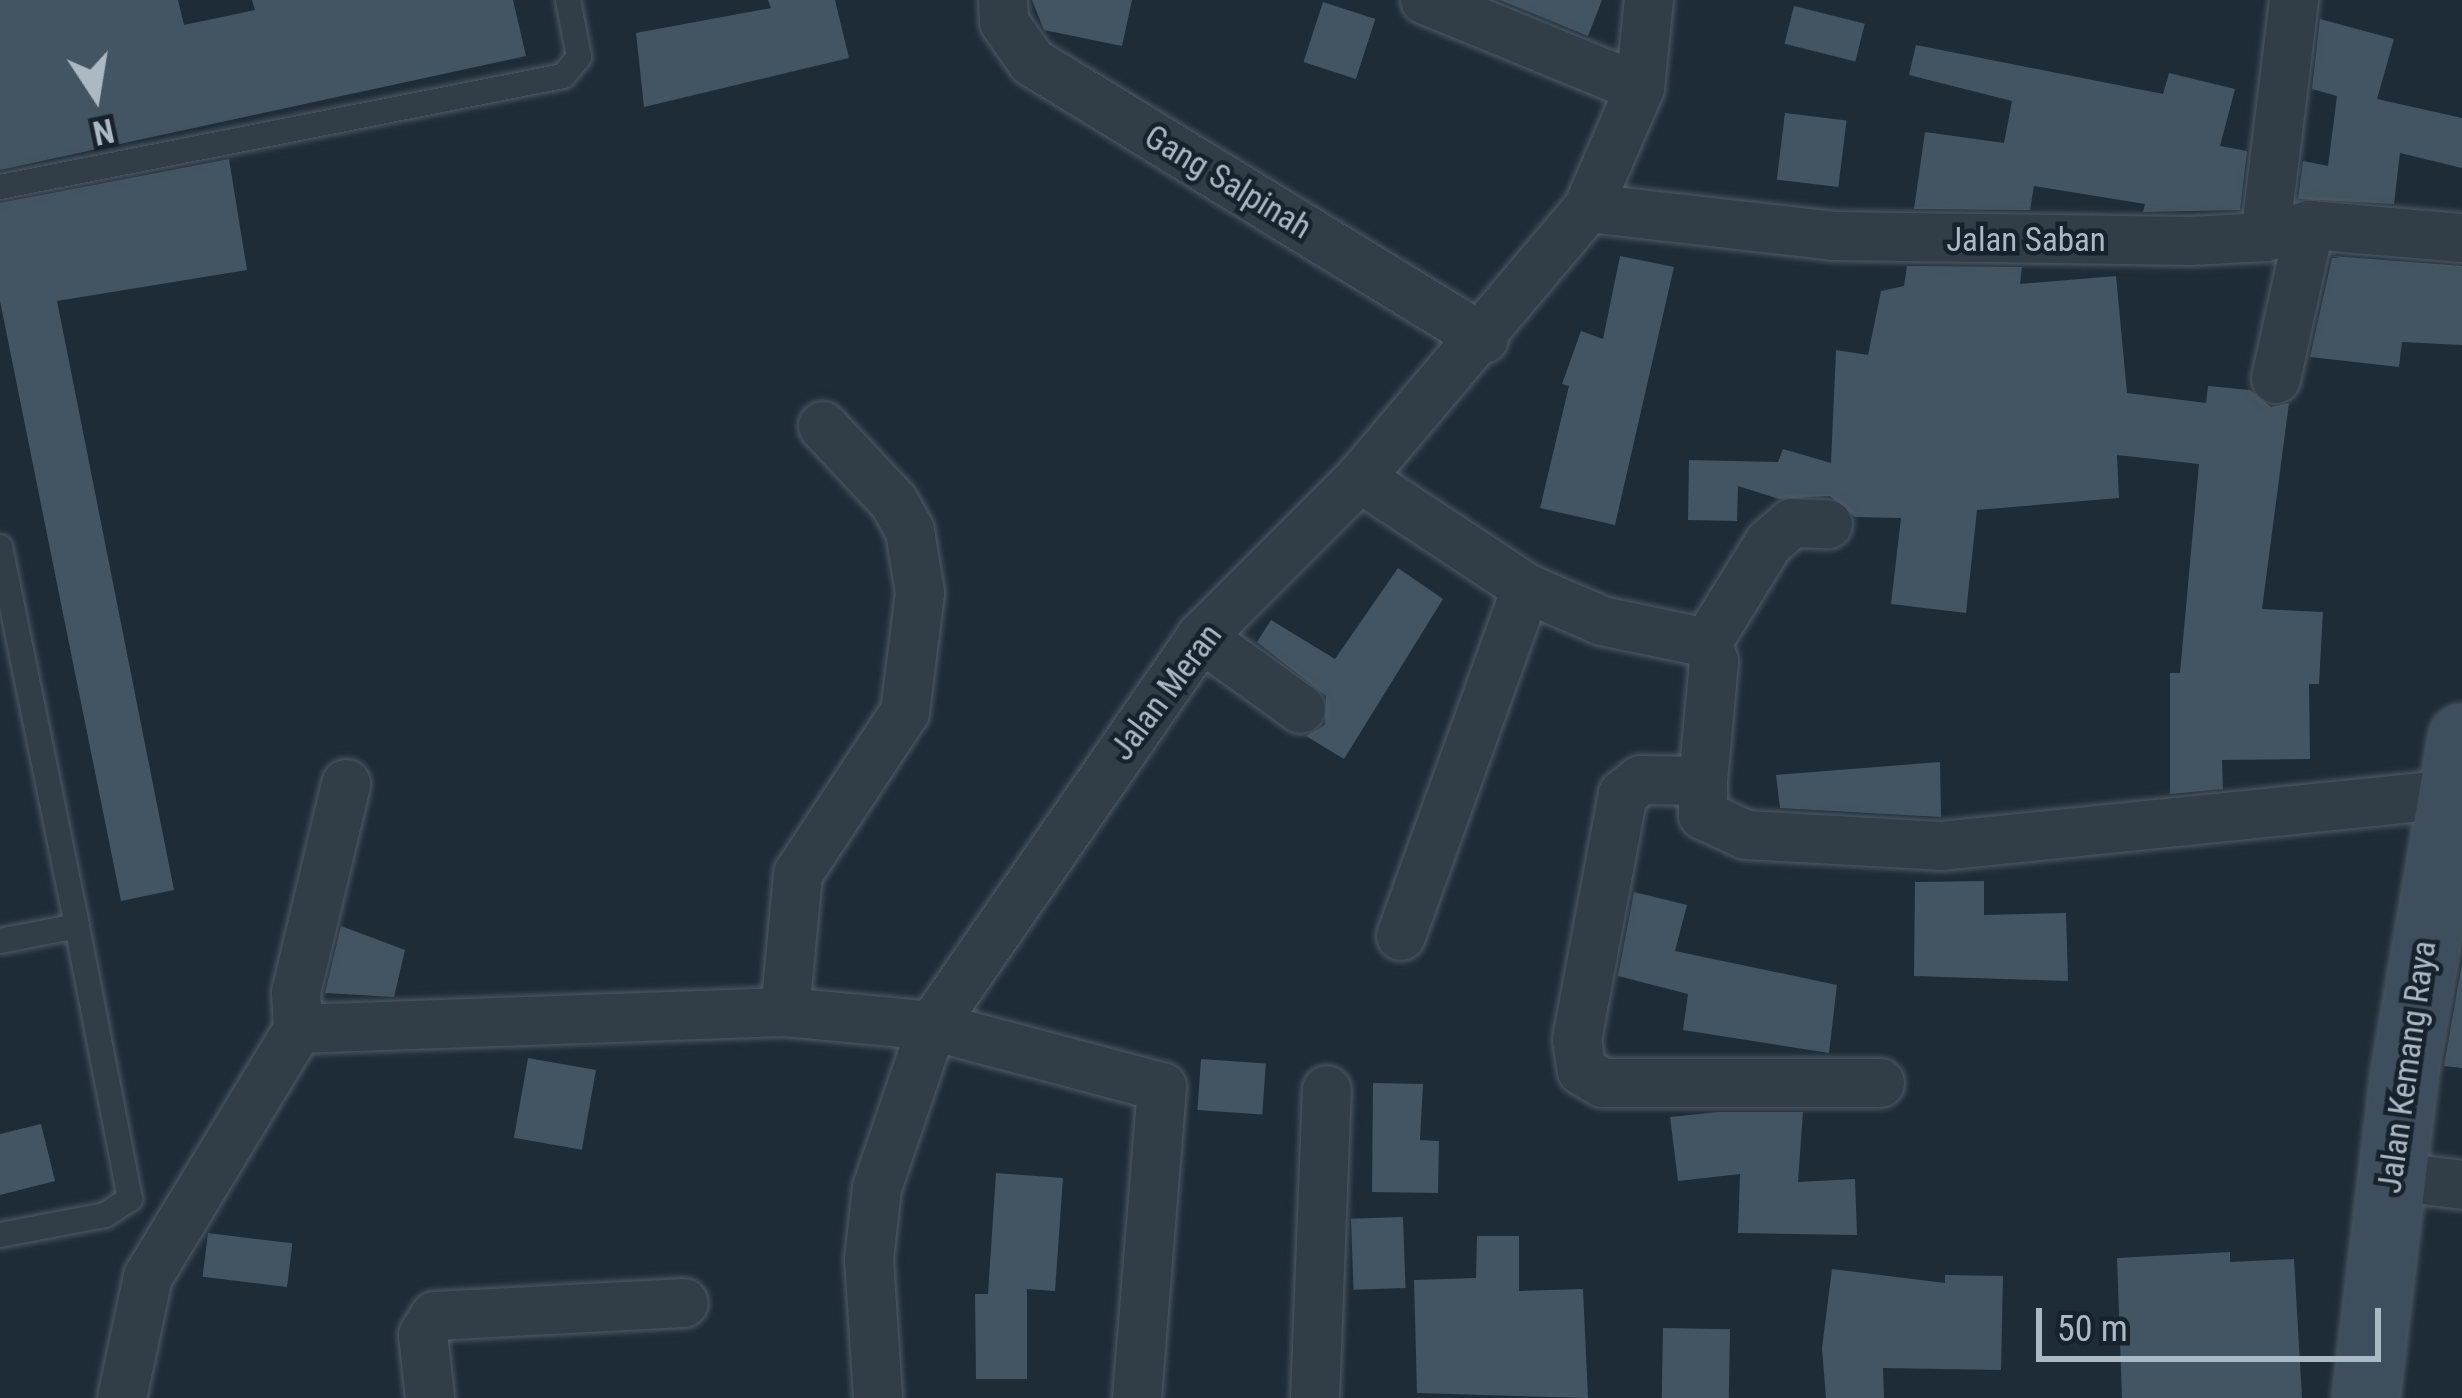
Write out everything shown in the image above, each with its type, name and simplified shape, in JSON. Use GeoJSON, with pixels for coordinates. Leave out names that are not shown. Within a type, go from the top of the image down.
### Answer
{"type":"FeatureCollection","features":[{"type":"Feature","properties":{"kind":"street","name":"Gang Salpinah"},"geometry":{"type":"LineString","coordinates":[[1003,0],[1004,22],[1032,62],[1484,339]]}},
{"type":"Feature","properties":{"kind":"street"},"geometry":{"type":"LineString","coordinates":[[1425,0],[1640,88]]}},
{"type":"Feature","properties":{"kind":"street","name":"Jalan Meran"},"geometry":{"type":"LineString","coordinates":[[878,1398],[869,1260],[877,1188],[932,1026],[1201,637],[1360,478],[1484,339],[1588,208],[1640,88],[1648,0]]}},
{"type":"Feature","properties":{"kind":"street"},"geometry":{"type":"LineString","coordinates":[[2276,380],[2288,231],[2294,0]]}},
{"type":"Feature","properties":{"kind":"street","name":"Jalan Saban"},"geometry":{"type":"LineString","coordinates":[[1588,208],[1834,236],[2288,231],[2462,238]]}},
{"type":"Feature","properties":{"kind":"street"},"geometry":{"type":"LineString","coordinates":[[785,1012],[797,874],[905,712],[920,593],[910,531],[893,502],[823,426]]}},
{"type":"Feature","properties":{"kind":"street"},"geometry":{"type":"LineString","coordinates":[[1360,478],[1526,588],[1602,621],[1708,643]]}},
{"type":"Feature","properties":{"kind":"street"},"geometry":{"type":"LineString","coordinates":[[1828,524],[1792,523],[1769,543],[1708,643],[1714,662],[1703,815],[1714,826],[1746,835],[1922,846],[2458,775]]}},
{"type":"Feature","properties":{"kind":"street"},"geometry":{"type":"LineString","coordinates":[[1401,936],[1526,588]]}},
{"type":"Feature","properties":{"kind":"street"},"geometry":{"type":"LineString","coordinates":[[1201,637],[1301,709]]}},
{"type":"Feature","properties":{"kind":"street","name":"Jalan Kemang Raya"},"geometry":{"type":"LineString","coordinates":[[2366,1398],[2391,1176],[2458,775]]}},
{"type":"Feature","properties":{"kind":"street"},"geometry":{"type":"LineString","coordinates":[[1702,781],[1641,780],[1623,794],[1577,1040],[1582,1071],[1603,1083],[1880,1083]]}},
{"type":"Feature","properties":{"kind":"street"},"geometry":{"type":"LineString","coordinates":[[122,1398],[148,1276],[298,1029],[296,993],[346,784]]}},
{"type":"Feature","properties":{"kind":"street"},"geometry":{"type":"LineString","coordinates":[[298,1029],[785,1012],[932,1026],[1162,1087],[1137,1398]]}},
{"type":"Feature","properties":{"kind":"street"},"geometry":{"type":"LineString","coordinates":[[1316,1398],[1327,1090]]}},
{"type":"Feature","properties":{"kind":"street"},"geometry":{"type":"LineString","coordinates":[[2391,1176],[2462,1185]]}},
{"type":"Feature","properties":{"kind":"street"},"geometry":{"type":"LineString","coordinates":[[430,1398],[423,1335],[435,1316],[684,1303]]}},
{"type":"Feature","properties":{"kind":"lane"},"geometry":{"type":"LineString","coordinates":[[0,187],[574,73],[579,57],[568,0]]}},
{"type":"Feature","properties":{"kind":"lane"},"geometry":{"type":"LineString","coordinates":[[0,1235],[105,1215],[130,1199],[2,563]]}},
{"type":"Feature","properties":{"kind":"lane"},"geometry":{"type":"LineString","coordinates":[[0,941],[77,926]]}},
{"type":"Feature","properties":{"kind":"building"},"geometry":{"type":"Polygon","coordinates":[[[0,0],[178,0],[184,25],[255,10],[252,0],[513,0],[526,56],[0,170],[0,0]]]}},
{"type":"Feature","properties":{"kind":"building"},"geometry":{"type":"Polygon","coordinates":[[[768,0],[835,0],[849,58],[644,107],[636,33],[771,8],[768,0]]]}},
{"type":"Feature","properties":{"kind":"building"},"geometry":{"type":"Polygon","coordinates":[[[1032,0],[1132,0],[1122,46],[1044,30],[1032,0]]]}},
{"type":"Feature","properties":{"kind":"building"},"geometry":{"type":"Polygon","coordinates":[[[1500,0],[1602,0],[1588,36],[1500,0]]]}},
{"type":"Feature","properties":{"kind":"building"},"geometry":{"type":"Polygon","coordinates":[[[1323,2],[1375,19],[1356,79],[1304,62],[1323,2]]]}},
{"type":"Feature","properties":{"kind":"building"},"geometry":{"type":"Polygon","coordinates":[[[1794,6],[1865,24],[1855,62],[1785,44],[1794,6]]]}},
{"type":"Feature","properties":{"kind":"building"},"geometry":{"type":"Polygon","coordinates":[[[2320,19],[2394,39],[2377,99],[2462,118],[2462,168],[2400,153],[2394,204],[2298,199],[2303,161],[2328,166],[2337,96],[2312,89],[2320,19]]]}},
{"type":"Feature","properties":{"kind":"building"},"geometry":{"type":"Polygon","coordinates":[[[1916,45],[2163,94],[2169,73],[2235,89],[2220,146],[2247,151],[2240,210],[2143,212],[2145,204],[2034,186],[2030,210],[1914,209],[1925,132],[2004,143],[2012,101],[1909,75],[1916,45]]]}},
{"type":"Feature","properties":{"kind":"building"},"geometry":{"type":"Polygon","coordinates":[[[1785,113],[1847,121],[1838,187],[1777,180],[1785,113]]]}},
{"type":"Feature","properties":{"kind":"building"},"geometry":{"type":"Polygon","coordinates":[[[229,159],[247,270],[57,301],[174,890],[121,901],[0,301],[0,203],[229,159]]]}},
{"type":"Feature","properties":{"kind":"building"},"geometry":{"type":"Polygon","coordinates":[[[1620,256],[1674,267],[1615,525],[1540,508],[1569,386],[1562,384],[1581,331],[1603,339],[1620,256]]]}},
{"type":"Feature","properties":{"kind":"building"},"geometry":{"type":"Polygon","coordinates":[[[2332,256],[2462,266],[2462,345],[2402,342],[2399,367],[2310,357],[2332,258],[2339,258],[2332,256]]]}},
{"type":"Feature","properties":{"kind":"building"},"geometry":{"type":"Polygon","coordinates":[[[1907,266],[2022,267],[2020,284],[2116,276],[2127,393],[2206,403],[2208,386],[2250,390],[2271,407],[2289,403],[2262,609],[2323,612],[2319,684],[2309,684],[2310,759],[2222,760],[2223,789],[2170,794],[2170,673],[2180,673],[2199,464],[2117,455],[2119,498],[1977,510],[1966,613],[1891,604],[1901,518],[1855,517],[1830,496],[1779,499],[1738,486],[1737,521],[1688,520],[1689,460],[1778,462],[1783,449],[1831,463],[1836,350],[1868,355],[1881,291],[1904,286],[1907,266]]]}},
{"type":"Feature","properties":{"kind":"building"},"geometry":{"type":"Polygon","coordinates":[[[1398,568],[1443,599],[1344,759],[1306,736],[1325,725],[1326,696],[1257,642],[1271,620],[1335,659],[1398,568]]]}},
{"type":"Feature","properties":{"kind":"building"},"geometry":{"type":"Polygon","coordinates":[[[1940,762],[1941,817],[1780,808],[1776,775],[1940,762]]]}},
{"type":"Feature","properties":{"kind":"building"},"geometry":{"type":"Polygon","coordinates":[[[1984,881],[1984,915],[2066,913],[2068,981],[1914,976],[1915,882],[1984,881]]]}},
{"type":"Feature","properties":{"kind":"building"},"geometry":{"type":"Polygon","coordinates":[[[1634,892],[1687,905],[1675,951],[1837,985],[1829,1053],[1683,1030],[1688,994],[1618,976],[1634,892]]]}},
{"type":"Feature","properties":{"kind":"building"},"geometry":{"type":"Polygon","coordinates":[[[341,926],[405,950],[394,997],[325,993],[341,926]]]}},
{"type":"Feature","properties":{"kind":"building"},"geometry":{"type":"Polygon","coordinates":[[[2462,963],[2462,1068],[2444,1066],[2462,963]]]}},
{"type":"Feature","properties":{"kind":"building"},"geometry":{"type":"Polygon","coordinates":[[[528,1058],[596,1070],[582,1150],[514,1138],[528,1058]]]}},
{"type":"Feature","properties":{"kind":"building"},"geometry":{"type":"Polygon","coordinates":[[[1201,1059],[1266,1064],[1262,1114],[1197,1110],[1201,1059]]]}},
{"type":"Feature","properties":{"kind":"building"},"geometry":{"type":"Polygon","coordinates":[[[1373,1083],[1423,1084],[1420,1140],[1439,1141],[1438,1193],[1372,1192],[1373,1083]]]}},
{"type":"Feature","properties":{"kind":"building"},"geometry":{"type":"Polygon","coordinates":[[[1803,1112],[1798,1182],[1855,1179],[1857,1235],[1738,1233],[1740,1174],[1678,1181],[1670,1117],[1803,1112]]]}},
{"type":"Feature","properties":{"kind":"building"},"geometry":{"type":"Polygon","coordinates":[[[41,1124],[55,1181],[0,1195],[0,1134],[41,1124]]]}},
{"type":"Feature","properties":{"kind":"building"},"geometry":{"type":"Polygon","coordinates":[[[996,1173],[1063,1178],[1055,1291],[1027,1289],[1027,1379],[976,1379],[975,1294],[988,1294],[996,1173]]]}},
{"type":"Feature","properties":{"kind":"building"},"geometry":{"type":"Polygon","coordinates":[[[1403,1217],[1405,1288],[1354,1290],[1351,1219],[1403,1217]]]}},
{"type":"Feature","properties":{"kind":"building"},"geometry":{"type":"Polygon","coordinates":[[[208,1233],[292,1243],[287,1287],[203,1277],[208,1233]]]}},
{"type":"Feature","properties":{"kind":"building"},"geometry":{"type":"Polygon","coordinates":[[[1477,1236],[1519,1236],[1519,1291],[1583,1289],[1588,1398],[1417,1393],[1414,1280],[1476,1278],[1477,1236]]]}},
{"type":"Feature","properties":{"kind":"building"},"geometry":{"type":"Polygon","coordinates":[[[2230,1252],[2230,1262],[2294,1259],[2302,1398],[2122,1398],[2117,1258],[2230,1252]]]}},
{"type":"Feature","properties":{"kind":"building"},"geometry":{"type":"Polygon","coordinates":[[[1832,1269],[1945,1283],[1945,1275],[2003,1276],[2001,1370],[1883,1368],[1884,1398],[1826,1398],[1822,1348],[1832,1269]]]}},
{"type":"Feature","properties":{"kind":"building"},"geometry":{"type":"Polygon","coordinates":[[[1663,1328],[1730,1329],[1729,1398],[1662,1398],[1663,1328]]]}}]}
